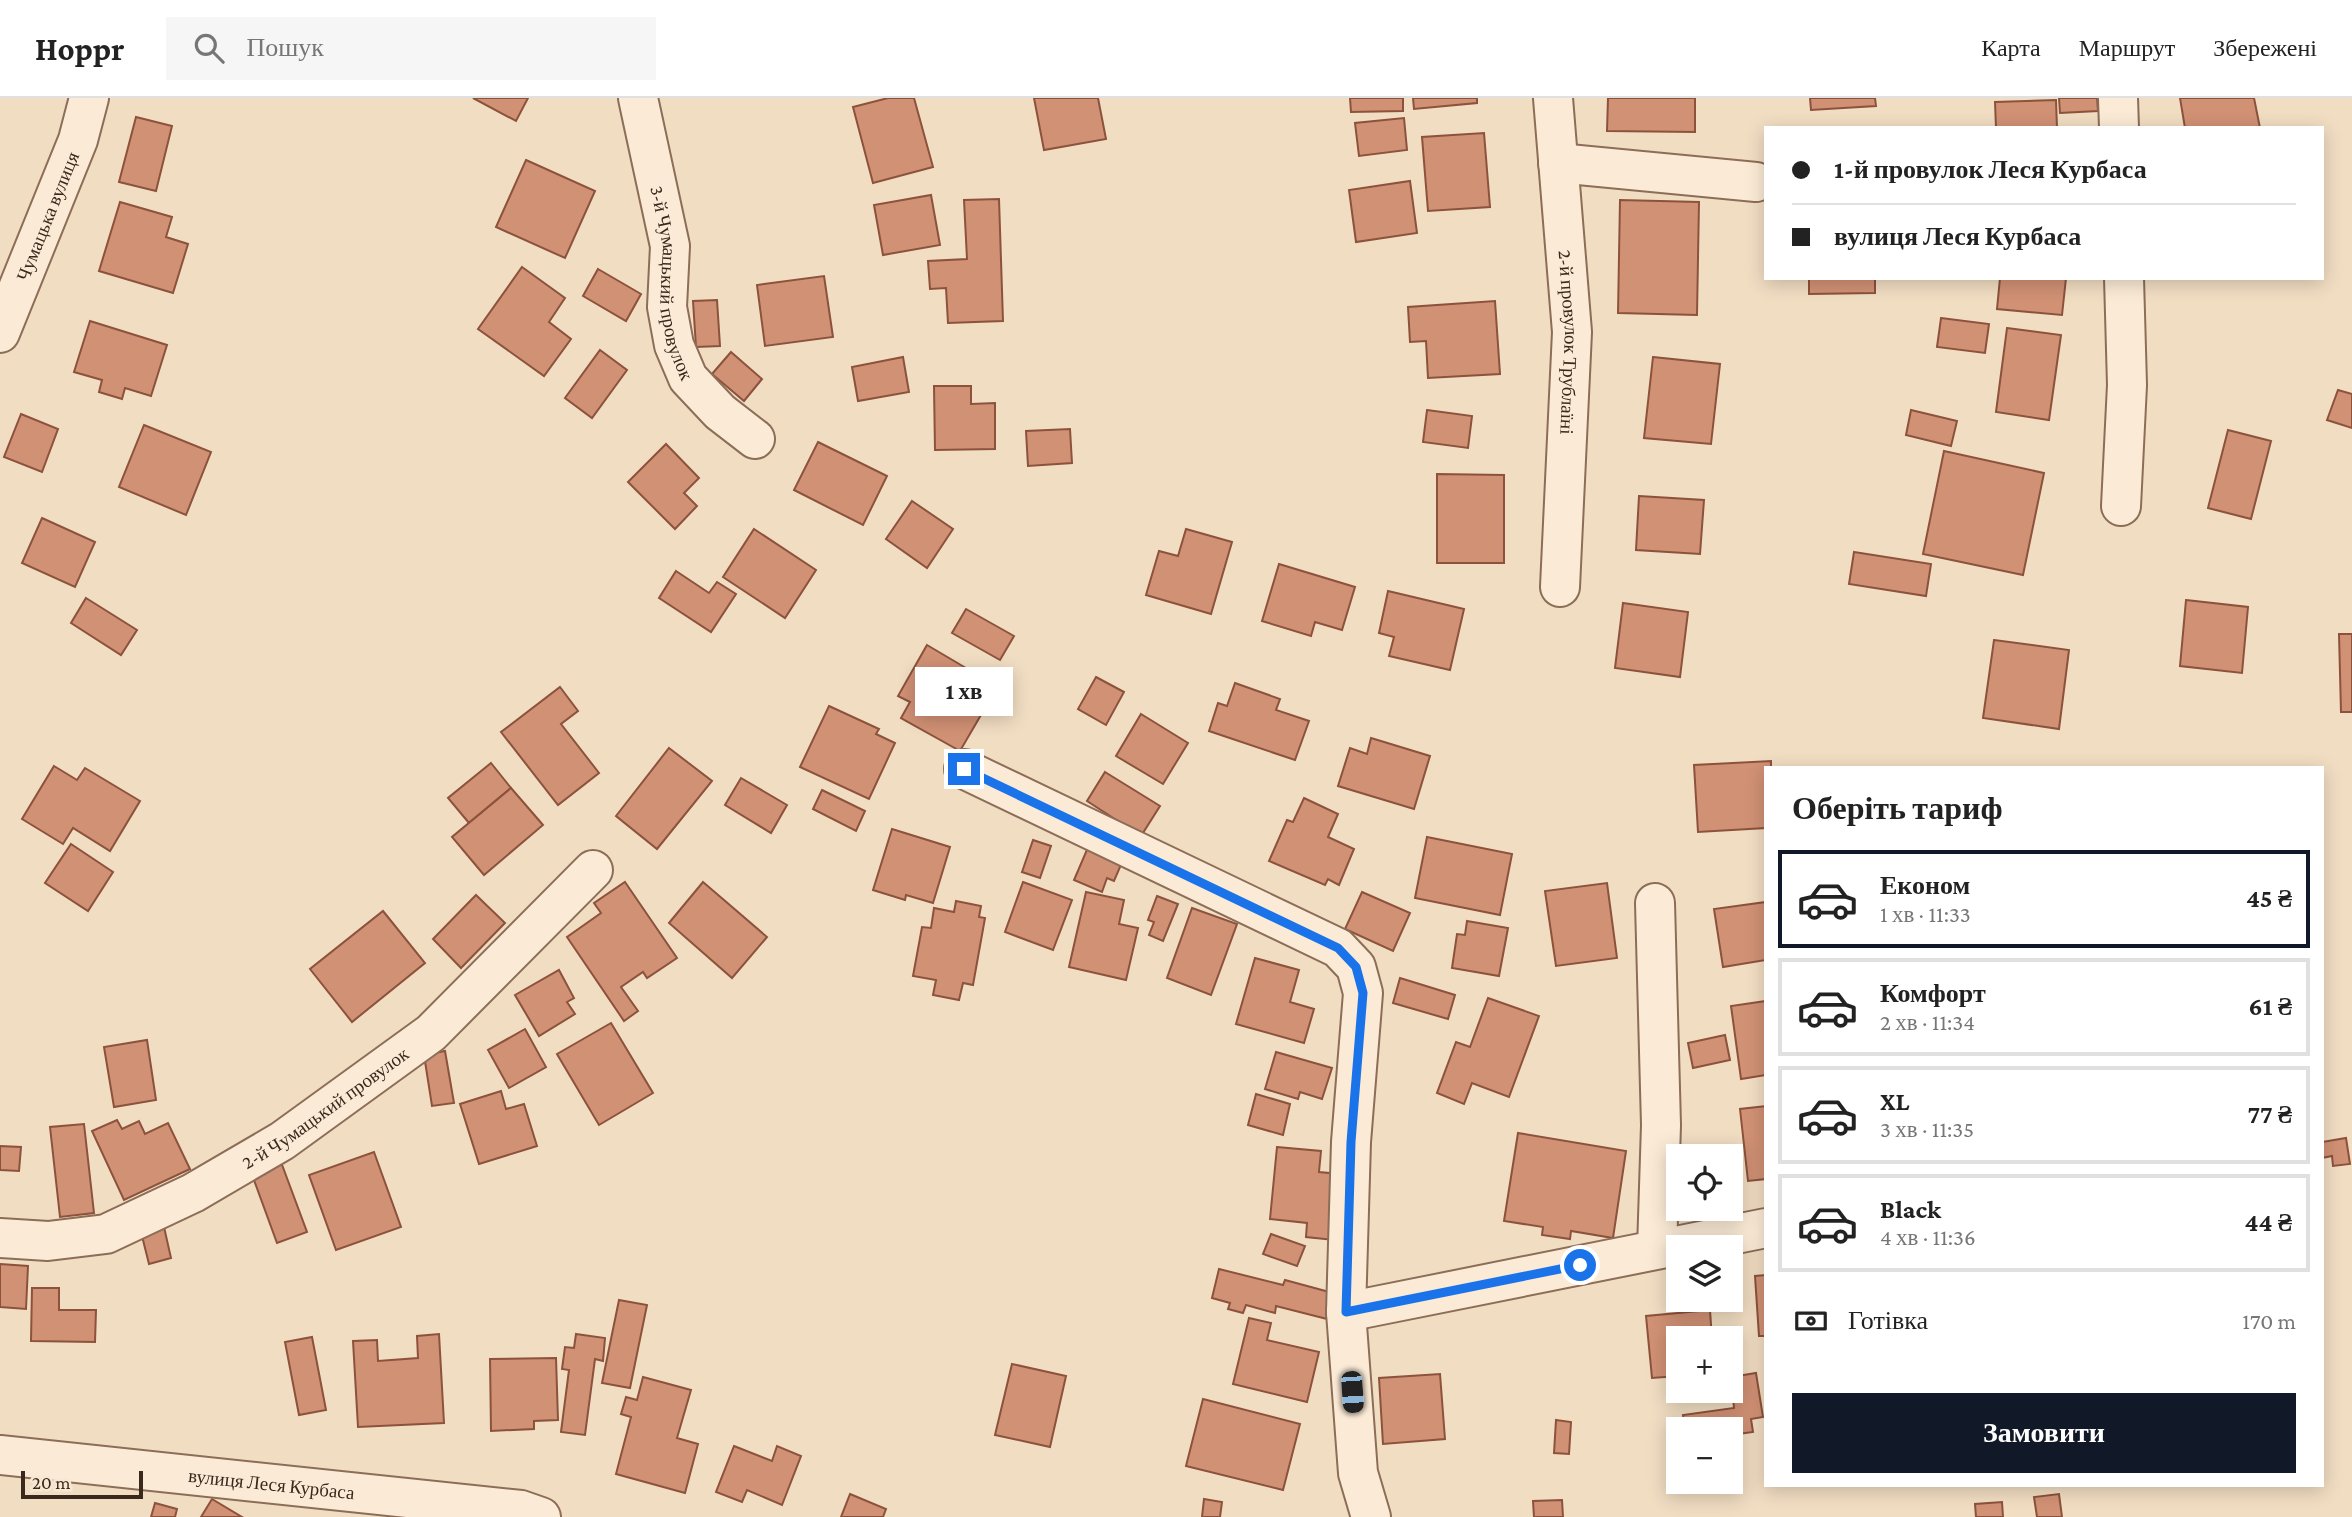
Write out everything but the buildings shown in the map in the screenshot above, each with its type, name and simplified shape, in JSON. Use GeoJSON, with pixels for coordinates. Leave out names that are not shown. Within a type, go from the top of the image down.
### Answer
{"type":"FeatureCollection","features":[{"type":"Feature","properties":{"kind":"street","name":"Чумацька вулиця"},"geometry":{"type":"LineString","coordinates":[[0,332],[78,140],[89,98]]}},
{"type":"Feature","properties":{"kind":"street","name":"3-й Чумацький провулок"},"geometry":{"type":"LineString","coordinates":[[638,98],[670,246],[667,307],[674,345],[688,378],[720,412],[755,439]]}},
{"type":"Feature","properties":{"kind":"street","name":"2-й провулок Трублаїні"},"geometry":{"type":"LineString","coordinates":[[1553,98],[1572,332],[1560,587]]}},
{"type":"Feature","properties":{"kind":"street"},"geometry":{"type":"LineString","coordinates":[[2118,98],[2119,126]]}},
{"type":"Feature","properties":{"kind":"street"},"geometry":{"type":"LineString","coordinates":[[1558,163],[1756,182]]}},
{"type":"Feature","properties":{"kind":"street"},"geometry":{"type":"LineString","coordinates":[[2121,506],[2127,385],[2124,280]]}},
{"type":"Feature","properties":{"kind":"street"},"geometry":{"type":"LineString","coordinates":[[964,769],[1338,948],[1356,967],[1363,993],[1351,1142],[1346,1312],[1358,1472],[1371,1517]]}},
{"type":"Feature","properties":{"kind":"street","name":"2-й Чумацький провулок"},"geometry":{"type":"LineString","coordinates":[[0,1238],[48,1241],[106,1234],[193,1192],[282,1142],[431,1033],[593,870]]}},
{"type":"Feature","properties":{"kind":"street"},"geometry":{"type":"LineString","coordinates":[[1656,903],[1661,1125],[1657,1249]]}},
{"type":"Feature","properties":{"kind":"street"},"geometry":{"type":"LineString","coordinates":[[1346,1312],[1764,1228]]}},
{"type":"Feature","properties":{"kind":"street","name":"вулиця Леся Курбаса"},"geometry":{"type":"LineString","coordinates":[[0,1455],[522,1510],[541,1517]]}},
{"type":"Feature","properties":{"kind":"route"},"geometry":{"type":"LineString","coordinates":[[964,769],[1338,948],[1356,967],[1363,993],[1351,1142],[1346,1312],[1580,1265]]}}]}
